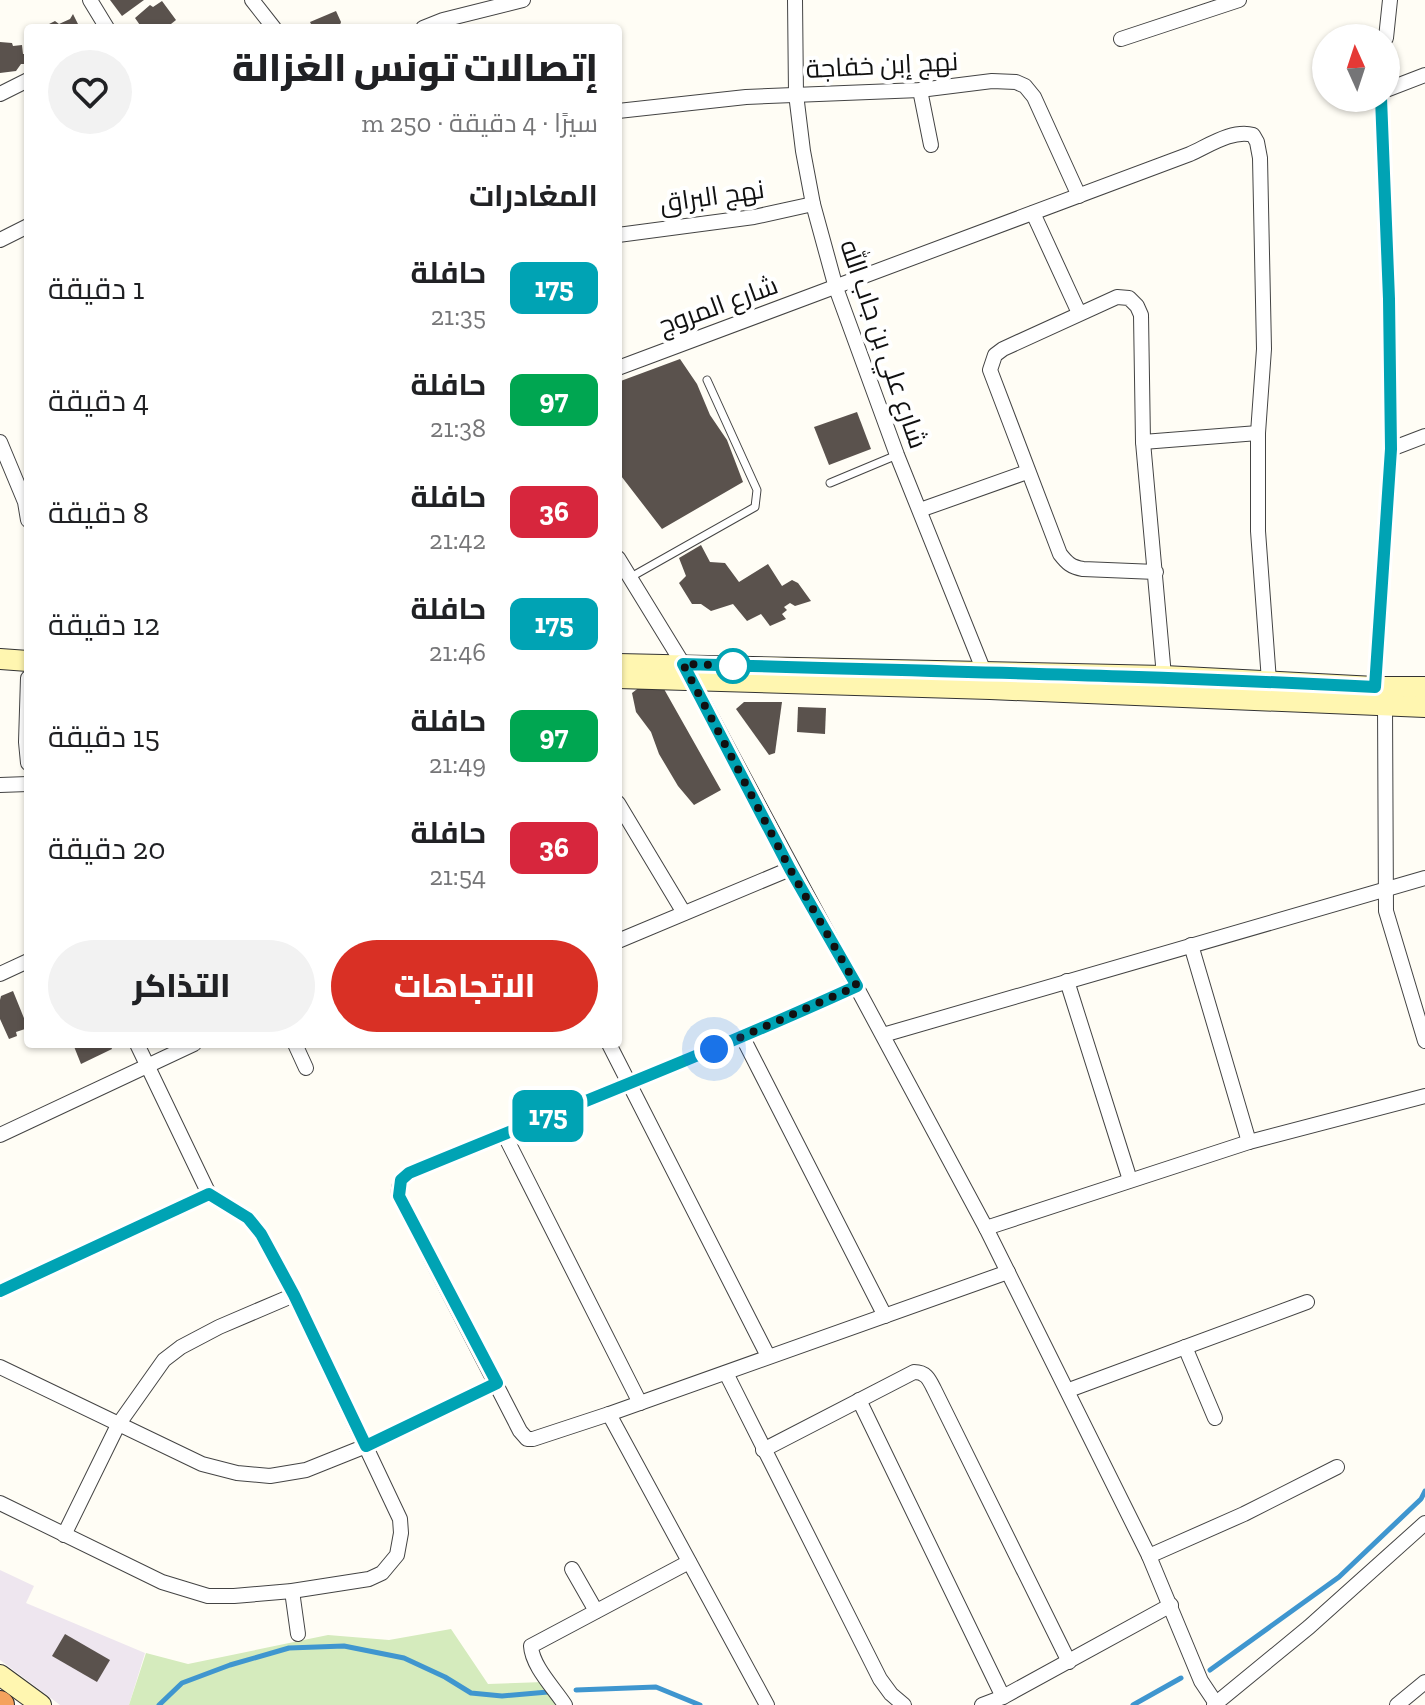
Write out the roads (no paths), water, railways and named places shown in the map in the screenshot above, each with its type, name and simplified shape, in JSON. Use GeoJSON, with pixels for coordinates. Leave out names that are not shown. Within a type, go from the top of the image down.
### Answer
{"type":"FeatureCollection","features":[{"type":"Feature","properties":{"kind":"street"},"geometry":{"type":"LineString","coordinates":[[90,0],[105,24]]}},
{"type":"Feature","properties":{"kind":"street"},"geometry":{"type":"LineString","coordinates":[[252,0],[271,24]]}},
{"type":"Feature","properties":{"kind":"street"},"geometry":{"type":"LineString","coordinates":[[433,24],[523,0]]}},
{"type":"Feature","properties":{"kind":"street","name":"شارع علي بن جاب الله"},"geometry":{"type":"LineString","coordinates":[[795,0],[796,94],[813,204],[836,288],[897,455],[988,682]]}},
{"type":"Feature","properties":{"kind":"street"},"geometry":{"type":"LineString","coordinates":[[1121,39],[1239,0]]}},
{"type":"Feature","properties":{"kind":"street"},"geometry":{"type":"LineString","coordinates":[[1387,24],[1390,0]]}},
{"type":"Feature","properties":{"kind":"street"},"geometry":{"type":"LineString","coordinates":[[1400,85],[1425,75]]}},
{"type":"Feature","properties":{"kind":"street","name":"نهج إبن خفاجة"},"geometry":{"type":"LineString","coordinates":[[622,111],[732,98],[920,90],[1010,81],[1025,86],[1034,97],[1079,196]]}},
{"type":"Feature","properties":{"kind":"street"},"geometry":{"type":"LineString","coordinates":[[0,94],[24,82]]}},
{"type":"Feature","properties":{"kind":"street"},"geometry":{"type":"LineString","coordinates":[[920,90],[931,145]]}},
{"type":"Feature","properties":{"kind":"street"},"geometry":{"type":"LineString","coordinates":[[1375,687],[1391,449],[1382,112]]}},
{"type":"Feature","properties":{"kind":"street","name":"شارع المروج"},"geometry":{"type":"LineString","coordinates":[[622,367],[1241,133],[1253,135],[1260,158],[1264,335],[1258,433]]}},
{"type":"Feature","properties":{"kind":"street","name":"نهج البراق"},"geometry":{"type":"LineString","coordinates":[[622,234],[754,217],[813,204]]}},
{"type":"Feature","properties":{"kind":"street"},"geometry":{"type":"LineString","coordinates":[[1033,213],[1079,313]]}},
{"type":"Feature","properties":{"kind":"street"},"geometry":{"type":"LineString","coordinates":[[0,240],[24,228]]}},
{"type":"Feature","properties":{"kind":"street"},"geometry":{"type":"LineString","coordinates":[[1156,572],[1072,567],[1060,554],[990,370],[991,362],[1003,349],[1117,297],[1129,298],[1141,315],[1143,442],[1156,572],[1164,676]]}},
{"type":"Feature","properties":{"kind":"street"},"geometry":{"type":"LineString","coordinates":[[1143,442],[1258,433],[1258,531],[1269,681]]}},
{"type":"Feature","properties":{"kind":"street"},"geometry":{"type":"LineString","coordinates":[[1391,449],[1425,436]]}},
{"type":"Feature","properties":{"kind":"street"},"geometry":{"type":"LineString","coordinates":[[0,442],[24,500]]}},
{"type":"Feature","properties":{"kind":"street"},"geometry":{"type":"LineString","coordinates":[[920,510],[1027,472]]}},
{"type":"Feature","properties":{"kind":"street"},"geometry":{"type":"LineString","coordinates":[[622,564],[686,672],[986,1228],[1069,1390],[1149,1556],[1201,1681],[1216,1705],[1425,1523]]}},
{"type":"Feature","properties":{"kind":"street"},"geometry":{"type":"LineString","coordinates":[[0,647],[24,648]]}},
{"type":"Feature","properties":{"kind":"street"},"geometry":{"type":"LineString","coordinates":[[0,659],[24,661]]}},
{"type":"Feature","properties":{"kind":"street"},"geometry":{"type":"LineString","coordinates":[[622,665],[645,671],[988,682],[1425,707]]}},
{"type":"Feature","properties":{"kind":"street"},"geometry":{"type":"LineString","coordinates":[[622,677],[645,671]]}},
{"type":"Feature","properties":{"kind":"street"},"geometry":{"type":"LineString","coordinates":[[622,688],[645,671]]}},
{"type":"Feature","properties":{"kind":"street"},"geometry":{"type":"LineString","coordinates":[[988,682],[1164,676],[1425,687]]}},
{"type":"Feature","properties":{"kind":"street"},"geometry":{"type":"LineString","coordinates":[[1385,706],[1384,889],[1389,927],[1425,1041]]}},
{"type":"Feature","properties":{"kind":"street"},"geometry":{"type":"LineString","coordinates":[[0,785],[24,784]]}},
{"type":"Feature","properties":{"kind":"street"},"geometry":{"type":"LineString","coordinates":[[622,810],[684,913]]}},
{"type":"Feature","properties":{"kind":"street"},"geometry":{"type":"LineString","coordinates":[[622,939],[790,869]]}},
{"type":"Feature","properties":{"kind":"street"},"geometry":{"type":"LineString","coordinates":[[883,1035],[1425,878]]}},
{"type":"Feature","properties":{"kind":"street"},"geometry":{"type":"LineString","coordinates":[[1191,945],[1249,1142]]}},
{"type":"Feature","properties":{"kind":"street"},"geometry":{"type":"LineString","coordinates":[[0,974],[24,963]]}},
{"type":"Feature","properties":{"kind":"street"},"geometry":{"type":"LineString","coordinates":[[1067,981],[1130,1180]]}},
{"type":"Feature","properties":{"kind":"street"},"geometry":{"type":"LineString","coordinates":[[857,986],[743,1038],[409,1173],[401,1180],[399,1196],[520,1431],[527,1439],[609,1414],[1008,1272]]}},
{"type":"Feature","properties":{"kind":"street"},"geometry":{"type":"LineString","coordinates":[[743,1038],[885,1316]]}},
{"type":"Feature","properties":{"kind":"street"},"geometry":{"type":"LineString","coordinates":[[0,1503],[162,1582],[208,1596],[292,1591],[369,1579],[382,1573],[397,1555],[400,1546],[400,1519],[294,1295],[261,1234],[248,1218],[209,1194],[139,1048]]}},
{"type":"Feature","properties":{"kind":"street"},"geometry":{"type":"LineString","coordinates":[[0,1135],[185,1048]]}},
{"type":"Feature","properties":{"kind":"street"},"geometry":{"type":"LineString","coordinates":[[297,1048],[306,1068]]}},
{"type":"Feature","properties":{"kind":"street"},"geometry":{"type":"LineString","coordinates":[[611,1048],[768,1356]]}},
{"type":"Feature","properties":{"kind":"street"},"geometry":{"type":"LineString","coordinates":[[986,1228],[1249,1142],[1425,1096]]}},
{"type":"Feature","properties":{"kind":"street"},"geometry":{"type":"LineString","coordinates":[[504,1134],[640,1403]]}},
{"type":"Feature","properties":{"kind":"street"},"geometry":{"type":"LineString","coordinates":[[0,1291],[209,1194]]}},
{"type":"Feature","properties":{"kind":"street"},"geometry":{"type":"LineString","coordinates":[[64,1535],[118,1425],[164,1360],[181,1347],[219,1327],[294,1295]]}},
{"type":"Feature","properties":{"kind":"street"},"geometry":{"type":"LineString","coordinates":[[1069,1390],[1307,1302]]}},
{"type":"Feature","properties":{"kind":"street"},"geometry":{"type":"LineString","coordinates":[[1185,1347],[1215,1418]]}},
{"type":"Feature","properties":{"kind":"street"},"geometry":{"type":"LineString","coordinates":[[0,1367],[202,1464],[237,1473],[287,1475],[366,1446],[497,1383]]}},
{"type":"Feature","properties":{"kind":"street"},"geometry":{"type":"LineString","coordinates":[[763,1450],[914,1372],[928,1376],[1069,1662]]}},
{"type":"Feature","properties":{"kind":"street"},"geometry":{"type":"LineString","coordinates":[[726,1373],[880,1679],[904,1705]]}},
{"type":"Feature","properties":{"kind":"street"},"geometry":{"type":"LineString","coordinates":[[859,1400],[1003,1697]]}},
{"type":"Feature","properties":{"kind":"street"},"geometry":{"type":"LineString","coordinates":[[609,1414],[767,1705]]}},
{"type":"Feature","properties":{"kind":"street"},"geometry":{"type":"LineString","coordinates":[[1149,1556],[1244,1514],[1337,1467]]}},
{"type":"Feature","properties":{"kind":"street"},"geometry":{"type":"LineString","coordinates":[[565,1705],[539,1667],[531,1646],[689,1562]]}},
{"type":"Feature","properties":{"kind":"street"},"geometry":{"type":"LineString","coordinates":[[572,1569],[596,1611]]}},
{"type":"Feature","properties":{"kind":"street"},"geometry":{"type":"LineString","coordinates":[[292,1591],[298,1634]]}},
{"type":"Feature","properties":{"kind":"street"},"geometry":{"type":"LineString","coordinates":[[982,1705],[1003,1697],[1171,1605]]}},
{"type":"Feature","properties":{"kind":"street"},"geometry":{"type":"LineString","coordinates":[[0,1675],[41,1705]]}},
{"type":"Feature","properties":{"kind":"street"},"geometry":{"type":"LineString","coordinates":[[1397,1705],[1425,1682]]}},
{"type":"Feature","properties":{"kind":"lane"},"geometry":{"type":"LineString","coordinates":[[631,577],[755,507],[757,490],[707,380]]}},
{"type":"Feature","properties":{"kind":"lane"},"geometry":{"type":"LineString","coordinates":[[830,483],[897,455]]}},
{"type":"Feature","properties":{"kind":"waterway"},"geometry":{"type":"LineString","coordinates":[[1210,1670],[1339,1577],[1421,1499],[1425,1491]]}},
{"type":"Feature","properties":{"kind":"waterway"},"geometry":{"type":"LineString","coordinates":[[159,1705],[182,1683],[230,1665],[289,1648],[344,1646],[404,1658],[471,1693],[502,1696],[548,1692]]}},
{"type":"Feature","properties":{"kind":"waterway"},"geometry":{"type":"LineString","coordinates":[[1133,1705],[1181,1678]]}},
{"type":"Feature","properties":{"kind":"waterway"},"geometry":{"type":"LineString","coordinates":[[576,1690],[656,1687],[700,1705]]}}]}
